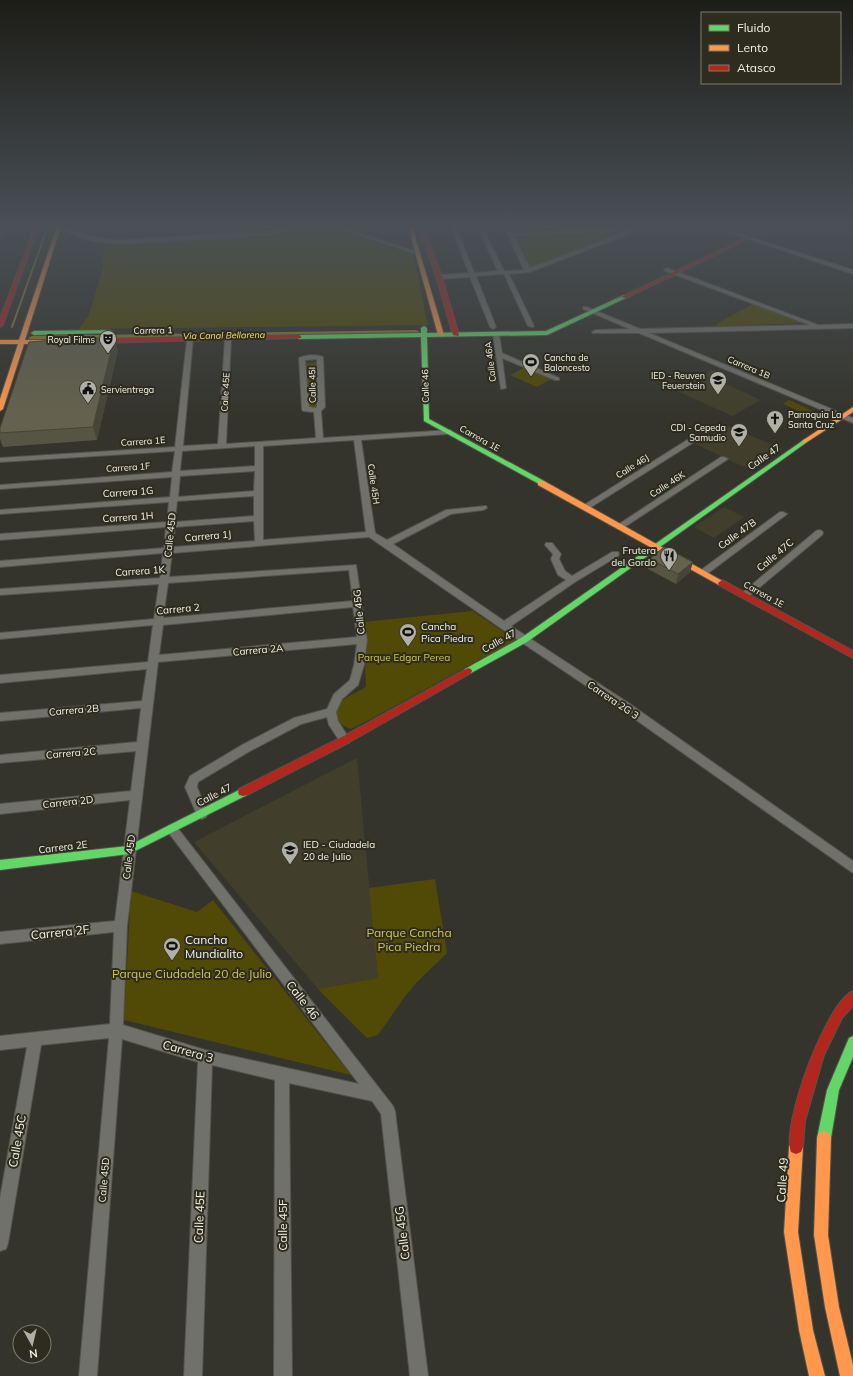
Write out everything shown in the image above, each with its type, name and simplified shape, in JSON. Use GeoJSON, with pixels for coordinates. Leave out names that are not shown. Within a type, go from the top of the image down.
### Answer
{"type":"FeatureCollection","features":[{"type":"Feature","properties":{"kind":"street"},"geometry":{"type":"LineString","coordinates":[[0,325],[13,290]]}},
{"type":"Feature","properties":{"kind":"street"},"geometry":{"type":"LineString","coordinates":[[0,410],[38,290]]}},
{"type":"Feature","properties":{"kind":"street"},"geometry":{"type":"LineString","coordinates":[[429,290],[440,331]]}},
{"type":"Feature","properties":{"kind":"street"},"geometry":{"type":"LineString","coordinates":[[443,290],[455,331]]}},
{"type":"Feature","properties":{"kind":"street","name":"Calle 46A"},"geometry":{"type":"LineString","coordinates":[[478,290],[495,330],[502,388]]}},
{"type":"Feature","properties":{"kind":"street"},"geometry":{"type":"LineString","coordinates":[[513,290],[531,326]]}},
{"type":"Feature","properties":{"kind":"street"},"geometry":{"type":"LineString","coordinates":[[0,334],[23,338],[546,329],[630,290]]}},
{"type":"Feature","properties":{"kind":"street"},"geometry":{"type":"LineString","coordinates":[[720,290],[821,327]]}},
{"type":"Feature","properties":{"kind":"street","name":"Carrera 1B"},"geometry":{"type":"LineString","coordinates":[[589,309],[853,421]]}},
{"type":"Feature","properties":{"kind":"street"},"geometry":{"type":"LineString","coordinates":[[495,330],[531,326],[546,329]]}},
{"type":"Feature","properties":{"kind":"street"},"geometry":{"type":"LineString","coordinates":[[595,332],[853,326]]}},
{"type":"Feature","properties":{"kind":"street","name":"Carrera 1"},"geometry":{"type":"LineString","coordinates":[[0,342],[23,338],[228,339],[424,332]]}},
{"type":"Feature","properties":{"kind":"street","name":"Calle 46"},"geometry":{"type":"LineString","coordinates":[[424,332],[426,420],[448,432]]}},
{"type":"Feature","properties":{"kind":"street","name":"Calle 45D"},"geometry":{"type":"LineString","coordinates":[[88,1376],[116,1030],[121,926],[147,704],[174,499],[190,339]]}},
{"type":"Feature","properties":{"kind":"street","name":"Calle 45E"},"geometry":{"type":"LineString","coordinates":[[222,446],[228,339]]}},
{"type":"Feature","properties":{"kind":"street"},"geometry":{"type":"LineString","coordinates":[[498,354],[557,379]]}},
{"type":"Feature","properties":{"kind":"street","name":"Calle 45I"},"geometry":{"type":"LineString","coordinates":[[320,357],[321,407],[317,410],[306,408],[302,358],[320,357]]}},
{"type":"Feature","properties":{"kind":"street","name":"Calle 47"},"geometry":{"type":"LineString","coordinates":[[129,850],[172,830],[345,740],[524,640],[821,430],[853,409]]}},
{"type":"Feature","properties":{"kind":"street"},"geometry":{"type":"LineString","coordinates":[[317,410],[320,440]]}},
{"type":"Feature","properties":{"kind":"street","name":"Carrera 1E"},"geometry":{"type":"LineString","coordinates":[[0,460],[448,432],[853,654]]}},
{"type":"Feature","properties":{"kind":"street","name":"Calle 45H"},"geometry":{"type":"LineString","coordinates":[[357,437],[371,534]]}},
{"type":"Feature","properties":{"kind":"street","name":"Calle 46J"},"geometry":{"type":"LineString","coordinates":[[586,507],[690,442]]}},
{"type":"Feature","properties":{"kind":"street"},"geometry":{"type":"LineString","coordinates":[[258,543],[258,468],[260,443]]}},
{"type":"Feature","properties":{"kind":"street","name":"Calle 46K"},"geometry":{"type":"LineString","coordinates":[[620,526],[724,459]]}},
{"type":"Feature","properties":{"kind":"street","name":"Carrera 1F"},"geometry":{"type":"LineString","coordinates":[[0,487],[258,468]]}},
{"type":"Feature","properties":{"kind":"street","name":"Carrera 1G"},"geometry":{"type":"LineString","coordinates":[[0,512],[258,493]]}},
{"type":"Feature","properties":{"kind":"street"},"geometry":{"type":"LineString","coordinates":[[387,544],[449,512],[483,508]]}},
{"type":"Feature","properties":{"kind":"street","name":"Calle 47B"},"geometry":{"type":"LineString","coordinates":[[704,572],[783,514]]}},
{"type":"Feature","properties":{"kind":"street","name":"Carrera 1H"},"geometry":{"type":"LineString","coordinates":[[0,537],[258,518]]}},
{"type":"Feature","properties":{"kind":"street","name":"Calle 47C"},"geometry":{"type":"LineString","coordinates":[[745,594],[819,533]]}},
{"type":"Feature","properties":{"kind":"street","name":"Carrera 1J"},"geometry":{"type":"LineString","coordinates":[[0,564],[371,534]]}},
{"type":"Feature","properties":{"kind":"street","name":"Carrera 2G 3"},"geometry":{"type":"LineString","coordinates":[[371,534],[524,640],[626,708],[853,868]]}},
{"type":"Feature","properties":{"kind":"street"},"geometry":{"type":"LineString","coordinates":[[549,545],[557,554],[555,559],[561,573],[572,580]]}},
{"type":"Feature","properties":{"kind":"street"},"geometry":{"type":"LineString","coordinates":[[504,626],[572,580],[615,554]]}},
{"type":"Feature","properties":{"kind":"street","name":"Carrera 1K"},"geometry":{"type":"LineString","coordinates":[[0,592],[353,567]]}},
{"type":"Feature","properties":{"kind":"street","name":"Calle 45G"},"geometry":{"type":"LineString","coordinates":[[331,712],[338,697],[354,682],[359,665],[362,640],[353,567]]}},
{"type":"Feature","properties":{"kind":"street","name":"Carrera 2"},"geometry":{"type":"LineString","coordinates":[[0,636],[358,604]]}},
{"type":"Feature","properties":{"kind":"street","name":"Carrera 2A"},"geometry":{"type":"LineString","coordinates":[[0,679],[362,640]]}},
{"type":"Feature","properties":{"kind":"street","name":"Carrera 2B"},"geometry":{"type":"LineString","coordinates":[[0,717],[147,704]]}},
{"type":"Feature","properties":{"kind":"street"},"geometry":{"type":"LineString","coordinates":[[202,814],[191,787],[194,780],[246,748],[298,721],[331,712],[333,722],[345,740]]}},
{"type":"Feature","properties":{"kind":"street","name":"Carrera 2C"},"geometry":{"type":"LineString","coordinates":[[0,759],[142,746]]}},
{"type":"Feature","properties":{"kind":"street","name":"Carrera 2D"},"geometry":{"type":"LineString","coordinates":[[0,809],[136,795]]}},
{"type":"Feature","properties":{"kind":"street","name":"Calle 46"},"geometry":{"type":"LineString","coordinates":[[172,830],[376,1094]]}},
{"type":"Feature","properties":{"kind":"street","name":"Carrera 2E"},"geometry":{"type":"LineString","coordinates":[[0,865],[129,850]]}},
{"type":"Feature","properties":{"kind":"street","name":"Carrera 2F"},"geometry":{"type":"LineString","coordinates":[[0,938],[121,926]]}},
{"type":"Feature","properties":{"kind":"street","name":"Calle 49"},"geometry":{"type":"LineString","coordinates":[[817,1376],[806,1330],[791,1232],[798,1121],[818,1053],[838,1014],[853,997]]}},
{"type":"Feature","properties":{"kind":"street","name":"Carrera 3"},"geometry":{"type":"LineString","coordinates":[[0,1043],[116,1030],[205,1057],[376,1094]]}},
{"type":"Feature","properties":{"kind":"street","name":"Calle 45C"},"geometry":{"type":"LineString","coordinates":[[0,1243],[35,1039]]}},
{"type":"Feature","properties":{"kind":"street"},"geometry":{"type":"LineString","coordinates":[[848,1376],[832,1307],[821,1235],[823,1144],[833,1090],[853,1042]]}},
{"type":"Feature","properties":{"kind":"street","name":"Calle 45E"},"geometry":{"type":"LineString","coordinates":[[193,1376],[205,1057]]}},
{"type":"Feature","properties":{"kind":"street","name":"Calle 45F"},"geometry":{"type":"LineString","coordinates":[[282,1074],[283,1376]]}},
{"type":"Feature","properties":{"kind":"street","name":"Calle 45G"},"geometry":{"type":"LineString","coordinates":[[376,1094],[388,1111],[419,1376]]}},
{"type":"Feature","properties":{"kind":"shaded area","name":"IED - Reuven Feuerstein"},"geometry":{"type":"Polygon","coordinates":[[[712,370],[726,376],[719,381],[761,400],[732,416],[675,390],[712,370]]]}},
{"type":"Feature","properties":{"kind":"shaded area","name":"CDI - Cepeda Samudio"},"geometry":{"type":"Polygon","coordinates":[[[726,425],[782,449],[751,470],[695,444],[726,425]]]}},
{"type":"Feature","properties":{"kind":"shaded area"},"geometry":{"type":"Polygon","coordinates":[[[724,507],[744,517],[714,538],[694,527],[724,507]]]}},
{"type":"Feature","properties":{"kind":"shaded area","name":"IED - Ciudadela 20 de Julio"},"geometry":{"type":"Polygon","coordinates":[[[357,758],[378,978],[318,989],[194,842],[357,758]]]}},
{"type":"Feature","properties":{"kind":"green space"},"geometry":{"type":"Polygon","coordinates":[[[96,290],[421,290],[428,325],[79,329],[89,315],[96,290]]]}},
{"type":"Feature","properties":{"kind":"green space"},"geometry":{"type":"Polygon","coordinates":[[[755,303],[807,323],[717,326],[716,324],[755,303]]]}},
{"type":"Feature","properties":{"kind":"green space"},"geometry":{"type":"Polygon","coordinates":[[[317,362],[318,407],[309,408],[306,363],[317,362]]]}},
{"type":"Feature","properties":{"kind":"green space","name":"Cancha de Baloncesto"},"geometry":{"type":"Polygon","coordinates":[[[525,367],[551,379],[537,387],[510,375],[525,367]]]}},
{"type":"Feature","properties":{"kind":"green space"},"geometry":{"type":"Polygon","coordinates":[[[789,400],[819,414],[826,414],[816,419],[783,404],[789,400]]]}},
{"type":"Feature","properties":{"kind":"green space","name":"Parque Edgar Perea"},"geometry":{"type":"Polygon","coordinates":[[[473,611],[516,640],[351,729],[341,723],[335,713],[340,701],[366,687],[363,622],[473,611]]]}},
{"type":"Feature","properties":{"kind":"green space","name":"Parque Cancha Pica Piedra"},"geometry":{"type":"Polygon","coordinates":[[[435,879],[447,953],[417,982],[403,999],[378,1035],[367,1038],[318,989],[378,978],[369,888],[435,879]]]}},
{"type":"Feature","properties":{"kind":"green space","name":"Parque Ciudadela 20 de Julio"},"geometry":{"type":"Polygon","coordinates":[[[131,891],[197,912],[213,900],[351,1075],[124,1020],[131,891]]]}},
{"type":"Feature","properties":{"kind":"building"},"geometry":{"type":"Polygon","coordinates":[[[114,338],[93,427],[0,433],[0,428],[29,342],[66,339],[114,338]]]}},
{"type":"Feature","properties":{"kind":"building"},"geometry":{"type":"Polygon","coordinates":[[[664,547],[693,562],[678,574],[650,559],[664,547]]]}},
{"type":"Feature","properties":{"kind":"waterway"},"geometry":{"type":"LineString","coordinates":[[12,327],[25,290]]}},
{"type":"Feature","properties":{"kind":"waterway","name":"Via Canal Bellarena"},"geometry":{"type":"LineString","coordinates":[[32,338],[416,332]]}},
{"type":"Feature","properties":{"kind":"traffic: fast"},"geometry":{"type":"LineString","coordinates":[[299,337],[547,333],[624,297]]}},
{"type":"Feature","properties":{"kind":"traffic: fast"},"geometry":{"type":"LineString","coordinates":[[424,328],[426,420],[541,483]]}},
{"type":"Feature","properties":{"kind":"traffic: fast"},"geometry":{"type":"LineString","coordinates":[[34,333],[110,332]]}},
{"type":"Feature","properties":{"kind":"traffic: fast"},"geometry":{"type":"LineString","coordinates":[[468,671],[524,640],[805,441]]}},
{"type":"Feature","properties":{"kind":"traffic: fast"},"geometry":{"type":"LineString","coordinates":[[0,865],[129,850],[243,792]]}},
{"type":"Feature","properties":{"kind":"traffic: fast"},"geometry":{"type":"LineString","coordinates":[[824,1138],[833,1090],[853,1042]]}},
{"type":"Feature","properties":{"kind":"traffic: slow"},"geometry":{"type":"LineString","coordinates":[[0,409],[38,290]]}},
{"type":"Feature","properties":{"kind":"traffic: slow"},"geometry":{"type":"LineString","coordinates":[[428,290],[441,335]]}},
{"type":"Feature","properties":{"kind":"traffic: slow"},"geometry":{"type":"LineString","coordinates":[[0,342],[48,342]]}},
{"type":"Feature","properties":{"kind":"traffic: slow"},"geometry":{"type":"LineString","coordinates":[[805,441],[853,409]]}},
{"type":"Feature","properties":{"kind":"traffic: slow"},"geometry":{"type":"LineString","coordinates":[[541,483],[722,583]]}},
{"type":"Feature","properties":{"kind":"traffic: slow"},"geometry":{"type":"LineString","coordinates":[[824,1138],[821,1235],[832,1307],[848,1376]]}},
{"type":"Feature","properties":{"kind":"traffic: slow"},"geometry":{"type":"LineString","coordinates":[[796,1147],[791,1232],[806,1330],[817,1376]]}},
{"type":"Feature","properties":{"kind":"traffic: jam"},"geometry":{"type":"LineString","coordinates":[[0,325],[13,290]]}},
{"type":"Feature","properties":{"kind":"traffic: jam"},"geometry":{"type":"LineString","coordinates":[[443,290],[456,335]]}},
{"type":"Feature","properties":{"kind":"traffic: jam"},"geometry":{"type":"LineString","coordinates":[[624,297],[638,290]]}},
{"type":"Feature","properties":{"kind":"traffic: jam"},"geometry":{"type":"LineString","coordinates":[[96,341],[299,337]]}},
{"type":"Feature","properties":{"kind":"traffic: jam"},"geometry":{"type":"LineString","coordinates":[[722,583],[853,655]]}},
{"type":"Feature","properties":{"kind":"traffic: jam"},"geometry":{"type":"LineString","coordinates":[[243,792],[345,740],[468,671]]}},
{"type":"Feature","properties":{"kind":"traffic: jam"},"geometry":{"type":"LineString","coordinates":[[796,1147],[798,1121],[818,1053],[838,1014],[853,997]]}},
{"type":"Feature","properties":{"kind":"place","name":"Royal Films"},"geometry":{"type":"Point","coordinates":[108,354]}},
{"type":"Feature","properties":{"kind":"place","name":"Cancha de Baloncesto"},"geometry":{"type":"Point","coordinates":[531,377]}},
{"type":"Feature","properties":{"kind":"place","name":"IED - Reuven Feuerstein"},"geometry":{"type":"Point","coordinates":[718,395]}},
{"type":"Feature","properties":{"kind":"place","name":"Servientrega"},"geometry":{"type":"Point","coordinates":[88,404]}},
{"type":"Feature","properties":{"kind":"place","name":"Parroquia La Santa Cruz"},"geometry":{"type":"Point","coordinates":[775,434]}},
{"type":"Feature","properties":{"kind":"place","name":"CDI - Cepeda Samudio"},"geometry":{"type":"Point","coordinates":[739,447]}},
{"type":"Feature","properties":{"kind":"place","name":"Frutera del Gordo"},"geometry":{"type":"Point","coordinates":[669,571]}},
{"type":"Feature","properties":{"kind":"place","name":"Cancha Pica Piedra"},"geometry":{"type":"Point","coordinates":[408,647]}},
{"type":"Feature","properties":{"kind":"place","name":"IED - Ciudadela 20 de Julio"},"geometry":{"type":"Point","coordinates":[290,865]}},
{"type":"Feature","properties":{"kind":"place","name":"Cancha Mundialito"},"geometry":{"type":"Point","coordinates":[172,961]}}]}
